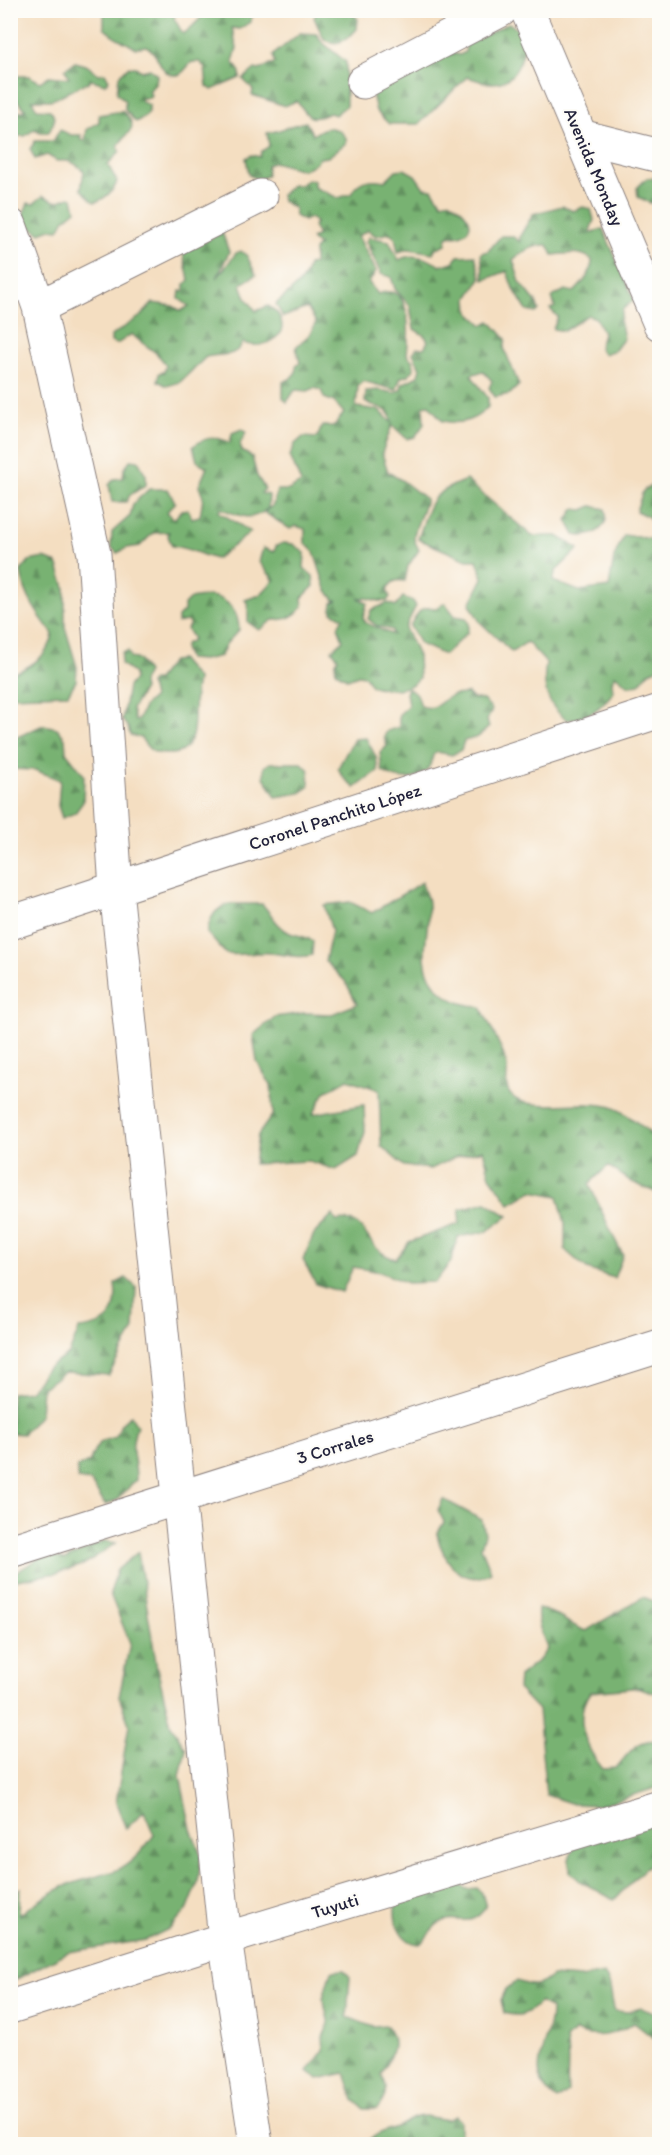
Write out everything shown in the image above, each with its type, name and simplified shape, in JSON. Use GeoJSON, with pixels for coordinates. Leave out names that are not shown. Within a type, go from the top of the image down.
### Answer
{"type":"FeatureCollection","features":[{"type":"Feature","properties":{"kind":"street"},"geometry":{"type":"LineString","coordinates":[[363,82],[501,10]]}},
{"type":"Feature","properties":{"kind":"street","name":"Avenida Monday"},"geometry":{"type":"LineString","coordinates":[[527,10],[660,324]]}},
{"type":"Feature","properties":{"kind":"street"},"geometry":{"type":"LineString","coordinates":[[580,135],[660,156]]}},
{"type":"Feature","properties":{"kind":"street"},"geometry":{"type":"LineString","coordinates":[[39,307],[261,195]]}},
{"type":"Feature","properties":{"kind":"street"},"geometry":{"type":"LineString","coordinates":[[10,225],[39,307],[94,554],[116,889],[225,1939],[256,2145]]}},
{"type":"Feature","properties":{"kind":"street","name":"Coronel Panchito López"},"geometry":{"type":"LineString","coordinates":[[10,923],[660,711]]}},
{"type":"Feature","properties":{"kind":"street","name":"3 Corrales"},"geometry":{"type":"LineString","coordinates":[[10,1551],[660,1346]]}},
{"type":"Feature","properties":{"kind":"street","name":"Tuyuti"},"geometry":{"type":"LineString","coordinates":[[10,2007],[660,1807]]}},
{"type":"Feature","properties":{"kind":"green space"},"geometry":{"type":"Polygon","coordinates":[[[255,10],[250,22],[240,29],[232,28],[237,48],[233,62],[240,72],[240,78],[212,90],[207,86],[205,68],[200,62],[192,62],[180,75],[173,75],[163,69],[155,54],[146,46],[135,48],[104,28],[104,11],[176,11],[174,18],[183,34],[206,11],[255,10]]]}},
{"type":"Feature","properties":{"kind":"green space"},"geometry":{"type":"Polygon","coordinates":[[[319,10],[350,11],[358,19],[357,29],[342,41],[329,42],[324,39],[314,17],[319,10]]]}},
{"type":"Feature","properties":{"kind":"green space"},"geometry":{"type":"Polygon","coordinates":[[[509,23],[521,32],[526,40],[520,63],[506,80],[491,83],[467,77],[419,124],[389,124],[376,111],[371,90],[448,52],[460,55],[465,52],[466,45],[509,23]]]}},
{"type":"Feature","properties":{"kind":"green space"},"geometry":{"type":"Polygon","coordinates":[[[300,33],[317,34],[322,42],[346,62],[346,106],[335,115],[330,113],[312,117],[308,116],[296,101],[285,106],[252,95],[253,90],[243,79],[255,69],[259,70],[275,63],[273,55],[300,33]]]}},
{"type":"Feature","properties":{"kind":"green space"},"geometry":{"type":"Polygon","coordinates":[[[75,62],[86,65],[99,74],[105,73],[109,80],[105,84],[92,80],[52,100],[32,100],[37,109],[50,110],[54,116],[49,132],[42,133],[35,129],[25,136],[11,136],[11,114],[26,110],[16,99],[11,98],[11,76],[29,76],[40,82],[49,76],[69,78],[65,69],[75,62]]]}},
{"type":"Feature","properties":{"kind":"green space"},"geometry":{"type":"Polygon","coordinates":[[[128,67],[136,67],[141,71],[150,69],[157,75],[156,83],[149,91],[151,95],[149,98],[141,98],[142,102],[149,105],[148,114],[136,122],[125,110],[125,101],[117,93],[119,76],[128,67]]]}},
{"type":"Feature","properties":{"kind":"green space"},"geometry":{"type":"Polygon","coordinates":[[[122,111],[132,126],[118,146],[120,151],[108,165],[117,181],[105,197],[97,201],[94,202],[81,189],[84,171],[72,162],[57,161],[47,155],[35,159],[30,149],[35,141],[53,141],[60,130],[71,135],[81,135],[80,139],[85,141],[87,129],[99,122],[99,115],[122,111]]]}},
{"type":"Feature","properties":{"kind":"green space"},"geometry":{"type":"Polygon","coordinates":[[[306,122],[313,135],[326,128],[339,130],[346,138],[346,143],[328,157],[320,158],[303,170],[273,162],[267,165],[267,175],[259,180],[249,175],[246,158],[252,155],[260,157],[261,152],[269,146],[267,133],[306,122]]]}},
{"type":"Feature","properties":{"kind":"green space"},"geometry":{"type":"Polygon","coordinates":[[[404,169],[415,175],[424,188],[432,189],[442,203],[449,201],[464,212],[470,222],[469,227],[460,235],[447,237],[446,244],[435,249],[433,253],[409,249],[398,252],[395,237],[390,233],[376,236],[368,230],[358,236],[376,271],[369,283],[378,294],[389,292],[398,295],[403,302],[408,324],[407,355],[413,361],[414,368],[408,376],[401,377],[396,390],[363,381],[358,386],[356,407],[379,410],[392,423],[386,410],[365,402],[366,391],[379,390],[395,393],[401,389],[402,384],[418,376],[420,368],[413,353],[417,348],[424,348],[428,341],[425,336],[414,329],[410,306],[395,289],[391,277],[381,274],[366,241],[369,237],[389,241],[399,260],[409,256],[420,257],[440,266],[453,262],[458,256],[475,255],[481,278],[468,298],[469,312],[483,325],[490,321],[506,339],[504,348],[519,385],[510,394],[495,397],[489,388],[492,381],[483,371],[471,375],[488,398],[488,407],[473,418],[462,422],[443,421],[429,405],[423,406],[424,424],[415,437],[407,439],[392,425],[382,453],[388,472],[426,499],[414,536],[419,550],[408,566],[405,581],[399,580],[390,585],[387,590],[390,597],[387,601],[359,598],[367,603],[363,618],[366,623],[393,635],[392,630],[377,626],[368,619],[371,610],[388,603],[396,606],[403,597],[413,601],[416,606],[405,628],[418,656],[419,678],[409,686],[391,689],[371,686],[365,676],[358,675],[348,679],[336,672],[335,664],[338,658],[332,650],[343,640],[338,627],[343,618],[332,612],[332,603],[338,600],[334,600],[326,589],[314,552],[305,543],[305,529],[296,526],[290,529],[265,513],[267,509],[250,517],[220,508],[219,512],[251,532],[216,559],[189,549],[172,546],[168,536],[169,532],[153,533],[140,546],[127,548],[117,553],[111,547],[112,532],[130,516],[133,504],[149,489],[168,489],[175,502],[167,512],[174,519],[182,510],[188,509],[192,518],[200,516],[203,497],[199,486],[207,467],[197,461],[193,446],[206,439],[215,438],[230,443],[232,433],[242,429],[246,433],[240,444],[242,451],[252,457],[257,476],[265,489],[261,493],[269,495],[268,509],[273,505],[277,490],[289,490],[301,483],[290,456],[295,444],[303,437],[317,438],[322,426],[334,426],[344,413],[334,402],[324,398],[321,390],[314,388],[308,391],[295,390],[287,402],[283,398],[283,382],[290,379],[296,372],[296,366],[300,363],[296,347],[310,334],[316,322],[307,308],[283,317],[276,304],[300,282],[308,265],[314,264],[314,250],[319,245],[311,239],[318,235],[313,227],[316,222],[310,218],[304,221],[295,216],[294,208],[282,201],[281,195],[292,185],[314,180],[314,187],[338,198],[351,194],[357,185],[365,181],[385,181],[396,170],[404,169]]]}},
{"type":"Feature","properties":{"kind":"green space"},"geometry":{"type":"Polygon","coordinates":[[[647,178],[659,179],[659,203],[650,203],[638,197],[637,188],[647,178]]]}},
{"type":"Feature","properties":{"kind":"green space"},"geometry":{"type":"Polygon","coordinates":[[[43,196],[57,202],[69,197],[73,198],[76,210],[65,219],[59,230],[50,229],[40,233],[26,224],[22,217],[28,203],[33,204],[43,196]]]}},
{"type":"Feature","properties":{"kind":"green space"},"geometry":{"type":"Polygon","coordinates":[[[562,206],[573,211],[583,207],[591,209],[594,220],[589,233],[603,229],[634,300],[623,309],[620,320],[624,338],[615,350],[603,354],[599,348],[603,333],[596,318],[588,315],[564,331],[553,329],[558,317],[550,309],[555,307],[552,297],[565,290],[574,292],[581,285],[589,273],[592,260],[573,253],[553,255],[548,245],[543,245],[529,249],[513,260],[520,282],[536,302],[539,310],[536,313],[527,311],[512,286],[507,271],[484,280],[481,253],[488,251],[501,236],[512,236],[520,242],[520,236],[533,214],[562,206]]]}},
{"type":"Feature","properties":{"kind":"green space"},"geometry":{"type":"Polygon","coordinates":[[[222,232],[229,252],[217,278],[236,253],[241,251],[247,256],[256,275],[241,284],[246,298],[256,311],[268,306],[275,311],[280,317],[281,333],[263,344],[243,343],[232,353],[206,357],[180,382],[167,386],[158,381],[159,373],[164,372],[166,366],[154,352],[132,334],[117,344],[111,342],[111,336],[141,316],[153,303],[173,306],[181,311],[189,306],[179,299],[180,291],[185,291],[185,284],[189,280],[183,253],[222,232]]]}},
{"type":"Feature","properties":{"kind":"green space"},"geometry":{"type":"Polygon","coordinates":[[[130,460],[138,461],[146,475],[146,485],[130,495],[126,502],[112,502],[109,485],[114,479],[123,478],[124,469],[130,460]]]}},
{"type":"Feature","properties":{"kind":"green space"},"geometry":{"type":"Polygon","coordinates":[[[659,479],[659,668],[649,672],[639,684],[629,686],[615,675],[612,681],[613,693],[603,704],[581,718],[567,720],[554,708],[547,695],[546,663],[527,642],[512,652],[480,622],[470,604],[483,578],[477,560],[467,560],[418,539],[429,508],[432,501],[444,490],[466,480],[532,536],[557,536],[579,549],[556,571],[553,581],[579,591],[609,587],[614,557],[624,535],[652,539],[654,527],[649,517],[636,511],[643,491],[659,479]]]}},
{"type":"Feature","properties":{"kind":"green space"},"geometry":{"type":"Polygon","coordinates":[[[592,506],[605,509],[605,522],[593,534],[575,535],[567,520],[574,509],[583,510],[592,506]]]}},
{"type":"Feature","properties":{"kind":"green space"},"geometry":{"type":"Polygon","coordinates":[[[283,543],[293,544],[305,553],[304,568],[313,576],[314,586],[302,598],[303,607],[293,616],[273,620],[259,630],[248,622],[248,604],[245,600],[260,595],[274,580],[259,562],[263,548],[274,552],[276,546],[283,543]]]}},
{"type":"Feature","properties":{"kind":"green space"},"geometry":{"type":"Polygon","coordinates":[[[44,558],[57,563],[65,587],[65,627],[77,667],[76,681],[68,694],[11,696],[11,674],[38,660],[48,648],[53,634],[28,597],[21,571],[29,561],[44,558]]]}},
{"type":"Feature","properties":{"kind":"green space"},"geometry":{"type":"Polygon","coordinates":[[[209,596],[222,599],[231,607],[235,612],[239,630],[226,644],[221,656],[203,660],[188,659],[184,648],[186,643],[193,639],[187,629],[190,624],[186,621],[178,623],[178,617],[190,599],[209,596]]]}},
{"type":"Feature","properties":{"kind":"green space"},"geometry":{"type":"Polygon","coordinates":[[[445,603],[455,616],[466,618],[469,624],[467,633],[444,655],[420,644],[410,626],[423,609],[436,608],[445,603]]]}},
{"type":"Feature","properties":{"kind":"green space"},"geometry":{"type":"Polygon","coordinates":[[[128,651],[131,658],[139,660],[147,672],[142,682],[144,689],[132,709],[135,721],[138,720],[145,705],[153,698],[150,684],[153,680],[157,680],[172,661],[181,660],[197,679],[193,732],[185,748],[177,753],[161,754],[151,750],[141,738],[130,735],[128,727],[122,720],[128,686],[134,680],[134,674],[121,664],[122,653],[128,651]]]}},
{"type":"Feature","properties":{"kind":"green space"},"geometry":{"type":"Polygon","coordinates":[[[408,688],[417,694],[421,706],[431,708],[448,697],[468,693],[471,698],[483,700],[492,710],[487,720],[489,727],[478,737],[464,741],[461,750],[452,755],[437,752],[433,755],[426,770],[414,778],[406,779],[382,771],[380,753],[387,746],[384,737],[387,731],[399,727],[399,715],[408,705],[406,693],[408,688]]]}},
{"type":"Feature","properties":{"kind":"green space"},"geometry":{"type":"Polygon","coordinates":[[[43,725],[57,728],[65,738],[66,752],[84,775],[83,802],[75,813],[62,818],[58,806],[60,780],[35,770],[11,769],[11,740],[43,725]]]}},
{"type":"Feature","properties":{"kind":"green space"},"geometry":{"type":"Polygon","coordinates":[[[366,738],[376,757],[378,771],[355,788],[343,777],[338,768],[354,739],[366,738]]]}},
{"type":"Feature","properties":{"kind":"green space"},"geometry":{"type":"Polygon","coordinates":[[[270,763],[302,763],[309,770],[309,787],[300,793],[276,797],[264,777],[264,767],[270,763]]]}},
{"type":"Feature","properties":{"kind":"green space"},"geometry":{"type":"Polygon","coordinates":[[[422,882],[428,901],[426,967],[441,991],[461,1003],[481,1007],[506,1060],[507,1084],[510,1094],[529,1104],[589,1104],[614,1108],[632,1118],[659,1140],[660,1192],[657,1193],[632,1182],[608,1166],[589,1184],[623,1255],[614,1278],[587,1269],[565,1250],[565,1223],[558,1196],[532,1191],[510,1204],[490,1176],[483,1150],[456,1157],[431,1169],[404,1166],[381,1146],[379,1090],[348,1079],[325,1092],[313,1114],[364,1105],[365,1132],[358,1156],[336,1170],[309,1161],[254,1164],[258,1135],[273,1114],[271,1085],[257,1062],[253,1035],[275,1017],[304,1013],[332,1014],[357,1004],[345,981],[325,961],[332,931],[324,905],[350,902],[372,913],[422,882]]]}},
{"type":"Feature","properties":{"kind":"green space"},"geometry":{"type":"Polygon","coordinates":[[[230,904],[262,904],[286,931],[313,941],[312,955],[301,957],[269,953],[226,954],[207,933],[214,914],[220,908],[230,904]]]}},
{"type":"Feature","properties":{"kind":"green space"},"geometry":{"type":"Polygon","coordinates":[[[486,1202],[508,1216],[486,1232],[458,1237],[451,1262],[435,1282],[407,1283],[380,1272],[353,1267],[342,1292],[316,1284],[303,1260],[314,1234],[333,1215],[336,1221],[355,1223],[377,1249],[396,1259],[409,1242],[459,1224],[460,1209],[486,1202]]]}},
{"type":"Feature","properties":{"kind":"green space"},"geometry":{"type":"Polygon","coordinates":[[[126,1278],[136,1287],[134,1329],[109,1375],[65,1372],[42,1388],[40,1415],[23,1434],[11,1433],[11,1393],[30,1391],[46,1369],[69,1354],[79,1329],[98,1325],[110,1317],[115,1303],[115,1284],[126,1278]]]}},
{"type":"Feature","properties":{"kind":"green space"},"geometry":{"type":"Polygon","coordinates":[[[131,1415],[137,1426],[133,1448],[136,1480],[117,1500],[105,1505],[91,1482],[78,1479],[77,1467],[90,1462],[96,1448],[102,1442],[116,1437],[121,1424],[131,1415]]]}},
{"type":"Feature","properties":{"kind":"green space"},"geometry":{"type":"Polygon","coordinates":[[[443,1499],[482,1520],[485,1534],[481,1547],[491,1572],[481,1577],[463,1575],[449,1562],[437,1534],[444,1522],[438,1510],[443,1499]]]}},
{"type":"Feature","properties":{"kind":"green space"},"geometry":{"type":"Polygon","coordinates":[[[104,1541],[116,1543],[83,1565],[57,1573],[11,1581],[11,1574],[36,1560],[55,1557],[64,1560],[104,1541]]]}},
{"type":"Feature","properties":{"kind":"green space"},"geometry":{"type":"Polygon","coordinates":[[[138,1552],[157,1668],[171,1725],[186,1749],[180,1776],[191,1829],[201,1855],[198,1883],[188,1909],[171,1928],[146,1940],[68,1952],[11,1982],[11,1896],[20,1888],[19,1915],[63,1887],[123,1867],[143,1850],[154,1835],[144,1811],[126,1829],[116,1803],[129,1724],[119,1697],[130,1643],[110,1594],[117,1570],[138,1552]]]}},
{"type":"Feature","properties":{"kind":"green space"},"geometry":{"type":"Polygon","coordinates":[[[643,1597],[659,1603],[659,1694],[640,1688],[643,1687],[590,1692],[582,1711],[582,1721],[586,1742],[603,1769],[616,1768],[635,1747],[645,1741],[659,1741],[659,1787],[601,1805],[573,1804],[546,1795],[538,1710],[518,1689],[519,1676],[540,1659],[547,1649],[539,1624],[538,1609],[551,1612],[586,1631],[643,1597]]]}},
{"type":"Feature","properties":{"kind":"green space"},"geometry":{"type":"Polygon","coordinates":[[[659,1813],[659,1859],[643,1870],[614,1900],[580,1881],[570,1872],[569,1859],[575,1846],[659,1813]]]}},
{"type":"Feature","properties":{"kind":"green space"},"geometry":{"type":"Polygon","coordinates":[[[453,1881],[467,1889],[477,1888],[482,1893],[486,1907],[480,1914],[469,1920],[453,1919],[439,1923],[420,1944],[408,1940],[399,1930],[395,1916],[396,1903],[453,1881]]]}},
{"type":"Feature","properties":{"kind":"green space"},"geometry":{"type":"Polygon","coordinates":[[[344,1970],[350,1977],[347,2017],[373,2027],[387,2026],[393,2038],[392,2050],[381,2074],[385,2096],[377,2109],[364,2109],[354,2100],[345,2073],[318,2079],[308,2071],[324,2050],[323,2037],[329,2024],[323,1998],[331,1971],[344,1970]]]}},
{"type":"Feature","properties":{"kind":"green space"},"geometry":{"type":"Polygon","coordinates":[[[604,1974],[609,1983],[615,2011],[628,2012],[641,2008],[659,2015],[659,2042],[634,2023],[620,2031],[599,2036],[575,2031],[566,2040],[568,2092],[557,2100],[546,2089],[539,2068],[551,2009],[540,2002],[524,2014],[515,2015],[504,2013],[501,2000],[506,1989],[517,1981],[536,1985],[552,1976],[581,1978],[604,1974]]]}},
{"type":"Feature","properties":{"kind":"green space"},"geometry":{"type":"Polygon","coordinates":[[[425,2116],[447,2120],[455,2116],[460,2121],[460,2138],[413,2143],[365,2144],[378,2134],[398,2127],[415,2117],[425,2116]]]}}]}
